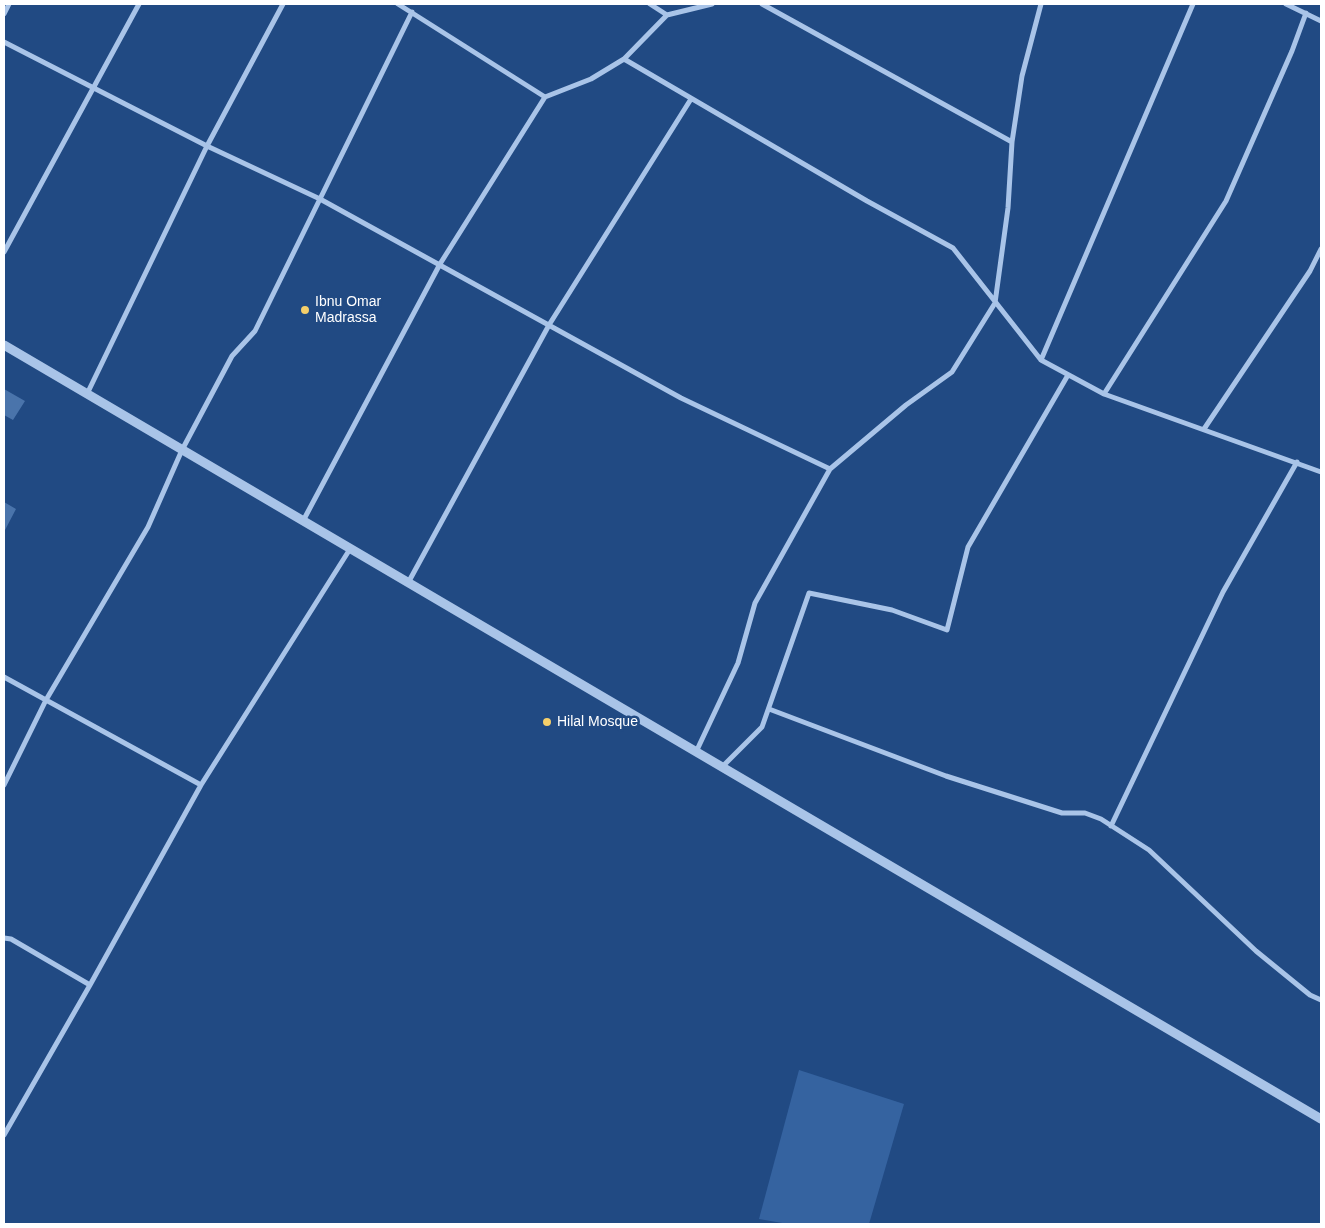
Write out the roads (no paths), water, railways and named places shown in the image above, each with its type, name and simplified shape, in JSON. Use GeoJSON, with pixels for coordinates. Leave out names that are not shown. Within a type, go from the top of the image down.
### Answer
{"type":"FeatureCollection","features":[{"type":"Feature","properties":{"kind":"street"},"geometry":{"type":"LineString","coordinates":[[4,14],[9,4]]}},
{"type":"Feature","properties":{"kind":"street"},"geometry":{"type":"LineString","coordinates":[[4,252],[139,4]]}},
{"type":"Feature","properties":{"kind":"street"},"geometry":{"type":"LineString","coordinates":[[87,394],[207,146],[283,4]]}},
{"type":"Feature","properties":{"kind":"street"},"geometry":{"type":"LineString","coordinates":[[398,4],[544,97]]}},
{"type":"Feature","properties":{"kind":"street"},"geometry":{"type":"LineString","coordinates":[[650,4],[667,14]]}},
{"type":"Feature","properties":{"kind":"street"},"geometry":{"type":"LineString","coordinates":[[303,521],[440,264],[544,97],[591,79],[624,59],[667,14],[712,4]]}},
{"type":"Feature","properties":{"kind":"street"},"geometry":{"type":"LineString","coordinates":[[762,4],[1012,142]]}},
{"type":"Feature","properties":{"kind":"street"},"geometry":{"type":"LineString","coordinates":[[696,752],[738,662],[755,603],[830,468],[906,405],[952,372],[995,303],[1008,208],[1012,142],[1022,76],[1041,4]]}},
{"type":"Feature","properties":{"kind":"street"},"geometry":{"type":"LineString","coordinates":[[1041,360],[1193,4]]}},
{"type":"Feature","properties":{"kind":"street"},"geometry":{"type":"LineString","coordinates":[[1286,4],[1321,22]]}},
{"type":"Feature","properties":{"kind":"street"},"geometry":{"type":"LineString","coordinates":[[4,785],[46,700],[148,527],[182,450],[232,356],[255,331],[412,12]]}},
{"type":"Feature","properties":{"kind":"street"},"geometry":{"type":"LineString","coordinates":[[1104,394],[1226,201],[1292,51],[1306,14]]}},
{"type":"Feature","properties":{"kind":"street"},"geometry":{"type":"LineString","coordinates":[[4,42],[207,146],[320,199],[681,398],[830,468]]}},
{"type":"Feature","properties":{"kind":"street"},"geometry":{"type":"LineString","coordinates":[[624,59],[953,248],[1041,360],[1104,394],[1204,428],[1321,472]]}},
{"type":"Feature","properties":{"kind":"street"},"geometry":{"type":"LineString","coordinates":[[408,583],[549,324],[692,99]]}},
{"type":"Feature","properties":{"kind":"street"},"geometry":{"type":"LineString","coordinates":[[1204,428],[1310,271],[1321,249]]}},
{"type":"Feature","properties":{"kind":"street"},"geometry":{"type":"LineString","coordinates":[[4,345],[1321,1119]]}},
{"type":"Feature","properties":{"kind":"street"},"geometry":{"type":"LineString","coordinates":[[722,768],[762,727],[809,592],[892,610],[947,630],[968,547],[1068,375]]}},
{"type":"Feature","properties":{"kind":"street"},"geometry":{"type":"LineString","coordinates":[[1111,826],[1223,592],[1296,462]]}},
{"type":"Feature","properties":{"kind":"street"},"geometry":{"type":"LineString","coordinates":[[4,1135],[201,785],[350,549]]}},
{"type":"Feature","properties":{"kind":"street"},"geometry":{"type":"LineString","coordinates":[[4,676],[201,785]]}},
{"type":"Feature","properties":{"kind":"street"},"geometry":{"type":"LineString","coordinates":[[769,709],[946,776],[1062,813],[1085,814],[1100,819],[1149,850],[1256,951],[1310,995],[1321,1000]]}},
{"type":"Feature","properties":{"kind":"street"},"geometry":{"type":"LineString","coordinates":[[4,938],[11,939],[90,985]]}},
{"type":"Feature","properties":{"kind":"place","name":"Ibnu Omar Madrassa"},"geometry":{"type":"Point","coordinates":[305,310]}},
{"type":"Feature","properties":{"kind":"place","name":"Hilal Mosque"},"geometry":{"type":"Point","coordinates":[547,722]}}]}
